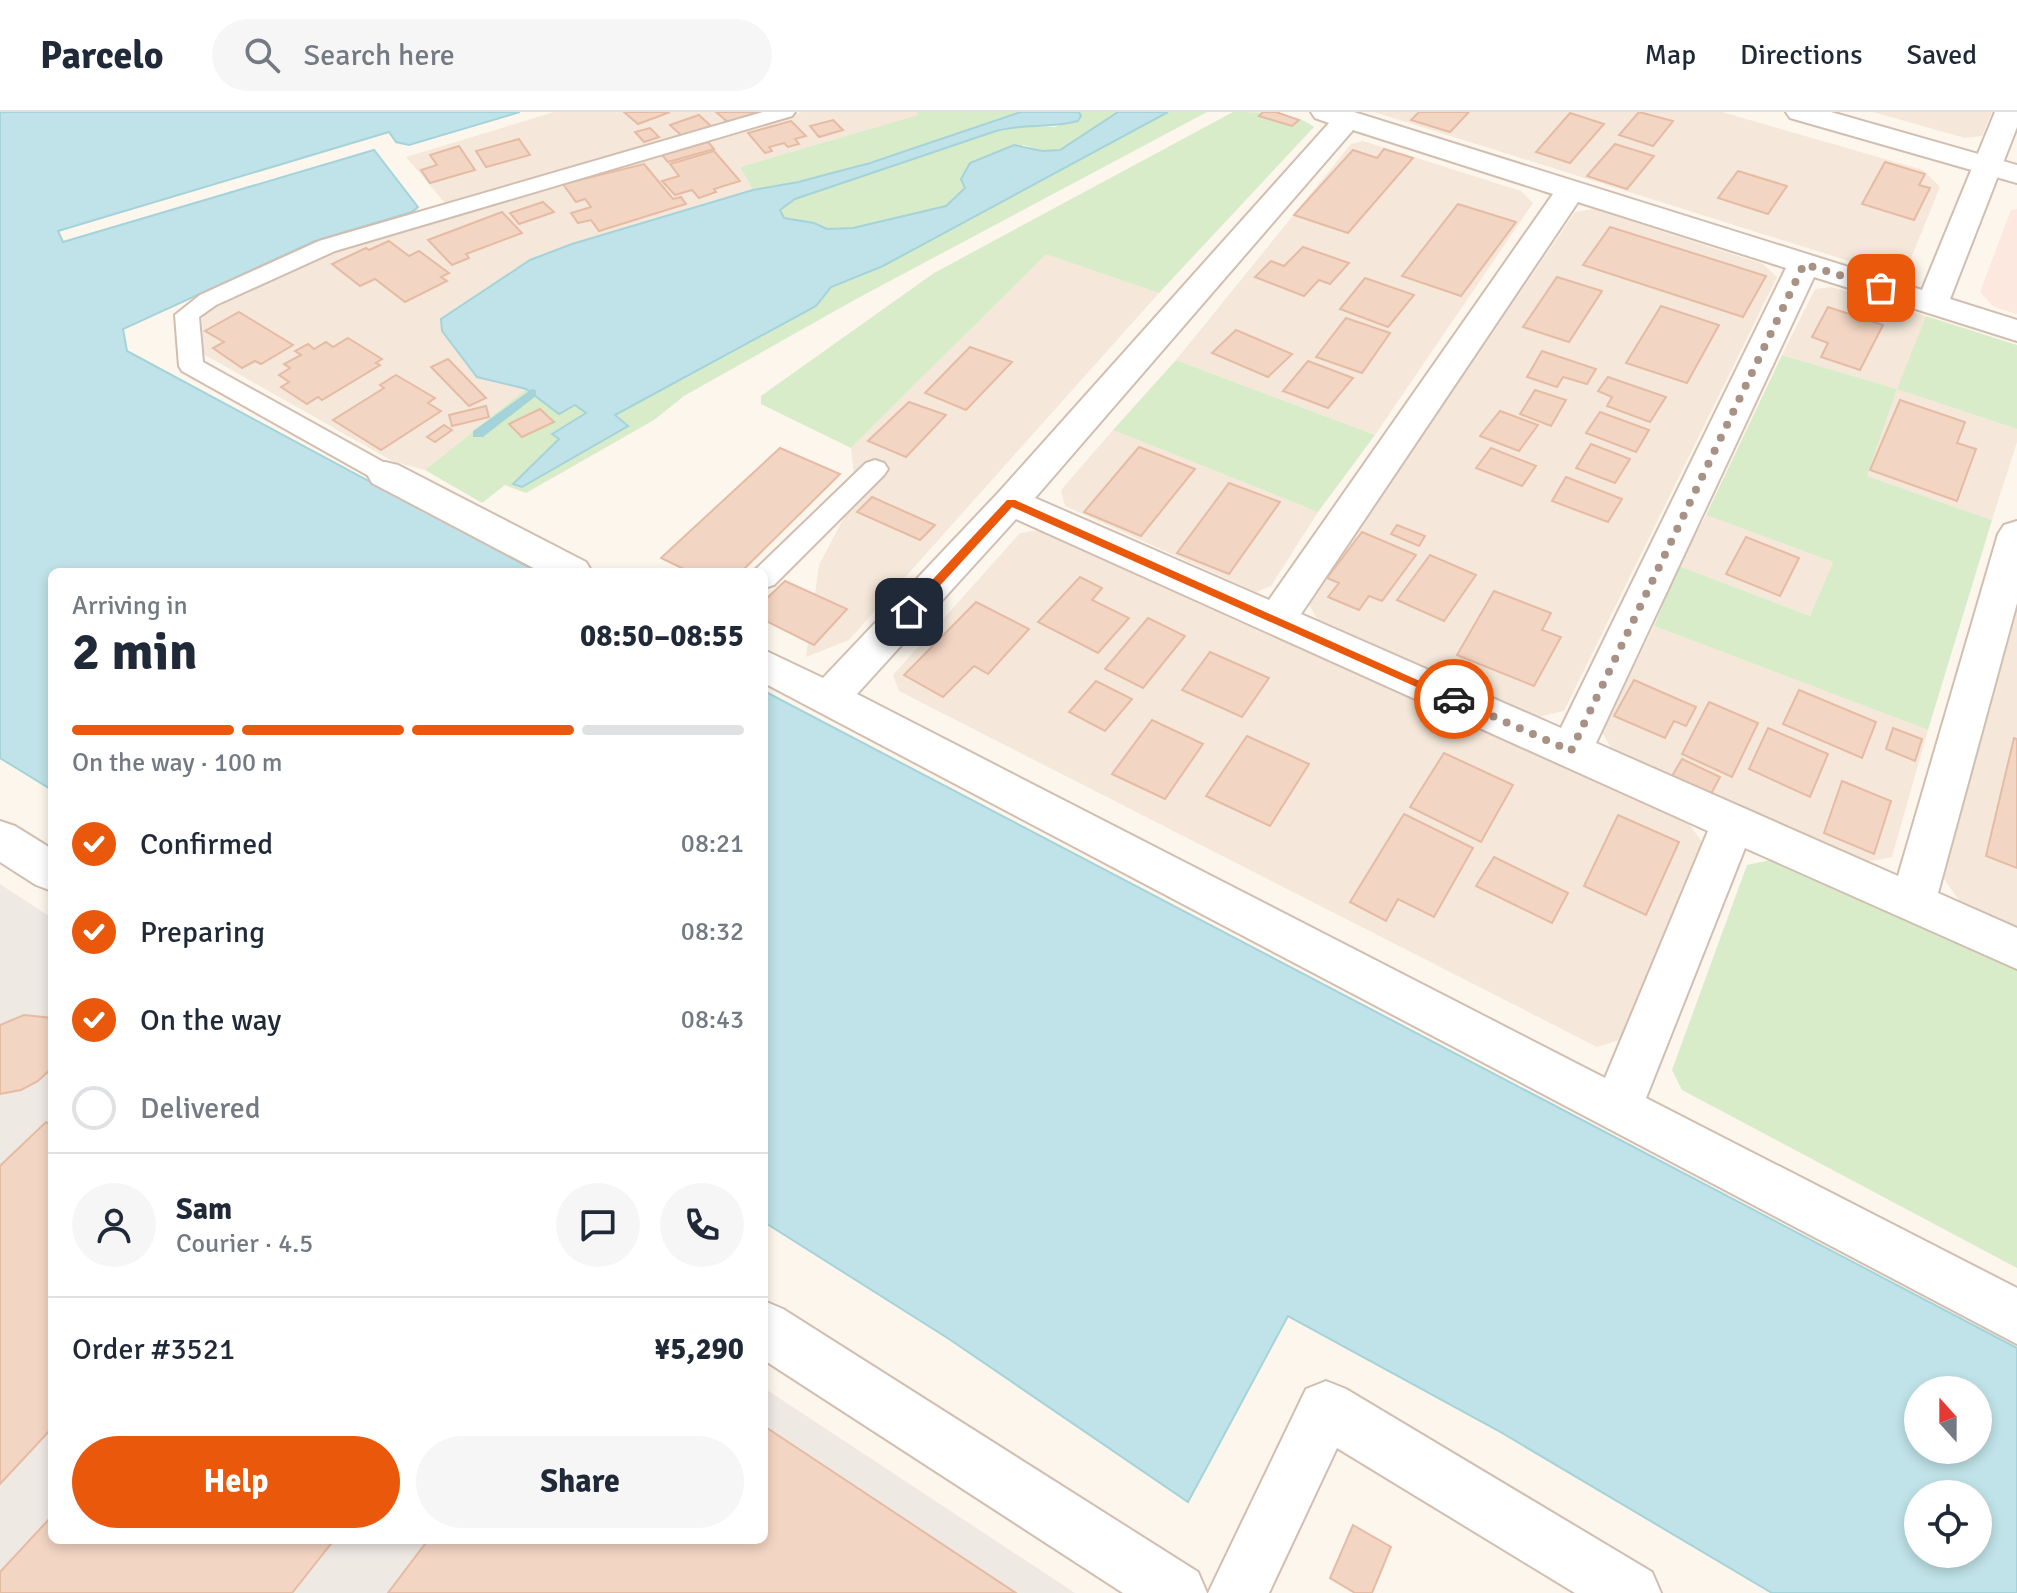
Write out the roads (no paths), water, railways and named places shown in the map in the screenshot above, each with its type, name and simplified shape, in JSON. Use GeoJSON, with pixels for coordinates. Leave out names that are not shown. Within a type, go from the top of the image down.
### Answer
{"type":"FeatureCollection","features":[{"type":"Feature","properties":{"kind":"street"},"geometry":{"type":"LineString","coordinates":[[1800,112],[2017,174]]}},
{"type":"Feature","properties":{"kind":"street"},"geometry":{"type":"LineString","coordinates":[[1932,304],[2009,112]]}},
{"type":"Feature","properties":{"kind":"street"},"geometry":{"type":"LineString","coordinates":[[828,699],[1011,502],[1336,116],[2017,331]]}},
{"type":"Feature","properties":{"kind":"street"},"geometry":{"type":"LineString","coordinates":[[1276,620],[1571,190]]}},
{"type":"Feature","properties":{"kind":"street"},"geometry":{"type":"LineString","coordinates":[[1571,751],[1804,264]]}},
{"type":"Feature","properties":{"kind":"street"},"geometry":{"type":"LineString","coordinates":[[385,474],[565,568]]}},
{"type":"Feature","properties":{"kind":"street"},"geometry":{"type":"LineString","coordinates":[[1011,502],[2017,949]]}},
{"type":"Feature","properties":{"kind":"street"},"geometry":{"type":"LineString","coordinates":[[1913,903],[2017,534]]}},
{"type":"Feature","properties":{"kind":"street"},"geometry":{"type":"LineString","coordinates":[[768,667],[2017,1317]]}},
{"type":"Feature","properties":{"kind":"street"},"geometry":{"type":"LineString","coordinates":[[1617,1109],[1733,823]]}},
{"type":"Feature","properties":{"kind":"street"},"geometry":{"type":"LineString","coordinates":[[0,839],[48,869]]}},
{"type":"Feature","properties":{"kind":"street"},"geometry":{"type":"LineString","coordinates":[[768,1331],[1177,1593]]}},
{"type":"Feature","properties":{"kind":"street"},"geometry":{"type":"LineString","coordinates":[[1238,1593],[1326,1409],[1631,1593]]}},
{"type":"Feature","properties":{"kind":"lane"},"geometry":{"type":"LineString","coordinates":[[385,474],[191,366],[187,315],[208,300],[327,246],[785,112]]}},
{"type":"Feature","properties":{"kind":"lane"},"geometry":{"type":"LineString","coordinates":[[768,574],[875,469]]}},
{"type":"Feature","properties":{"kind":"water"},"geometry":{"type":"Polygon","coordinates":[[[0,112],[520,112],[409,145],[396,142],[389,132],[58,231],[63,242],[374,150],[418,207],[412,212],[315,241],[123,329],[127,351],[531,568],[48,568],[48,788],[0,758],[0,112]]]}},
{"type":"Feature","properties":{"kind":"water"},"geometry":{"type":"Polygon","coordinates":[[[1021,112],[1079,112],[1081,116],[1078,121],[1057,125],[996,131],[795,199],[780,210],[784,218],[814,223],[827,229],[853,228],[946,206],[965,188],[961,179],[970,163],[1014,145],[1042,151],[1060,150],[1118,112],[1168,112],[883,266],[831,287],[816,306],[615,415],[628,426],[522,487],[513,484],[559,439],[552,434],[586,413],[575,405],[559,414],[526,389],[477,377],[442,331],[441,319],[530,260],[572,244],[753,190],[870,163],[1021,112]]]}},
{"type":"Feature","properties":{"kind":"water"},"geometry":{"type":"Polygon","coordinates":[[[768,693],[2017,1348],[2017,1593],[1772,1593],[1497,1430],[1288,1316],[1188,1502],[949,1339],[768,1225],[768,693]]]}},
{"type":"Feature","properties":{"kind":"waterway"},"geometry":{"type":"LineString","coordinates":[[478,434],[532,393]]}}]}
